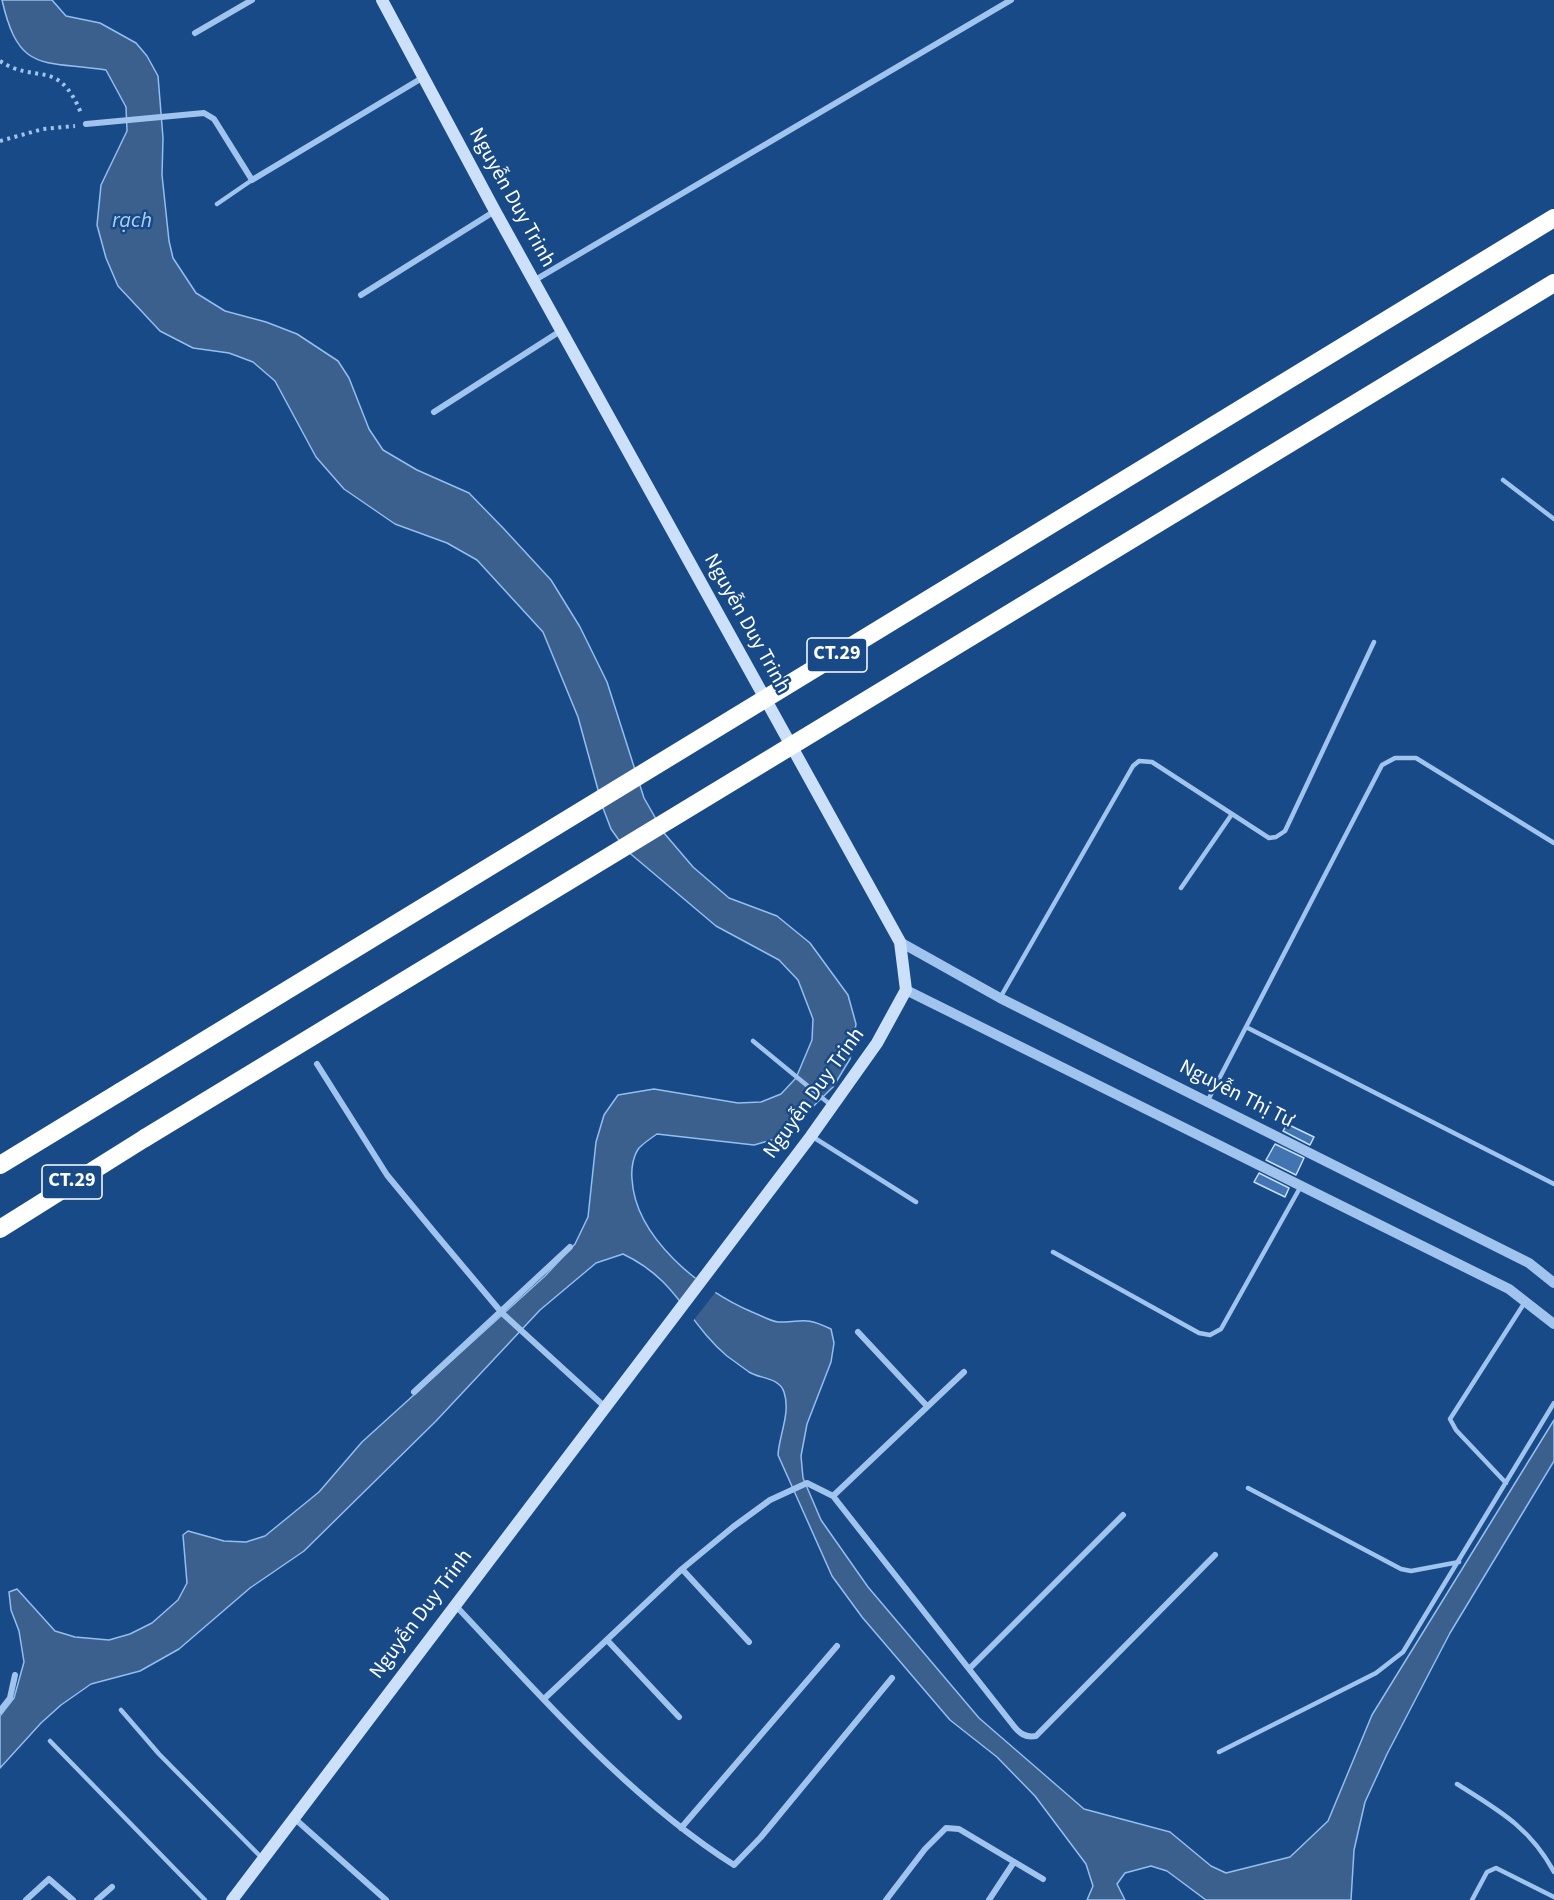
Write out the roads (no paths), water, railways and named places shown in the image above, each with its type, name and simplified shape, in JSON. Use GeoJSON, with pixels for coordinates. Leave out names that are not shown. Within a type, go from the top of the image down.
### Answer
{"type":"FeatureCollection","features":[{"type":"Feature","properties":{"kind":"highway","name":"CT.29"},"geometry":{"type":"LineString","coordinates":[[0,1165],[1554,218]]}},
{"type":"Feature","properties":{"kind":"highway","name":"CT.29"},"geometry":{"type":"LineString","coordinates":[[0,1227],[1554,283]]}},
{"type":"Feature","properties":{"kind":"highway"},"geometry":{"type":"LineString","coordinates":[[0,1155],[120,1092]]}},
{"type":"Feature","properties":{"kind":"main road","name":"Nguyễn Duy Trinh"},"geometry":{"type":"LineString","coordinates":[[232,1900],[604,1406],[811,1136],[886,1028],[906,990],[900,942],[495,211],[382,0]]}},
{"type":"Feature","properties":{"kind":"street"},"geometry":{"type":"LineString","coordinates":[[195,33],[252,0]]}},
{"type":"Feature","properties":{"kind":"street"},"geometry":{"type":"LineString","coordinates":[[535,280],[1011,0]]}},
{"type":"Feature","properties":{"kind":"street"},"geometry":{"type":"LineString","coordinates":[[86,124],[204,113],[214,120],[252,180],[422,78]]}},
{"type":"Feature","properties":{"kind":"street"},"geometry":{"type":"LineString","coordinates":[[361,295],[495,211]]}},
{"type":"Feature","properties":{"kind":"street"},"geometry":{"type":"LineString","coordinates":[[434,412],[562,329]]}},
{"type":"Feature","properties":{"kind":"street","name":"Nguyễn Thị Tư"},"geometry":{"type":"LineString","coordinates":[[900,942],[999,998],[1528,1263],[1554,1283]]}},
{"type":"Feature","properties":{"kind":"street"},"geometry":{"type":"LineString","coordinates":[[906,990],[1509,1289],[1554,1324]]}},
{"type":"Feature","properties":{"kind":"street"},"geometry":{"type":"LineString","coordinates":[[317,1064],[387,1175],[502,1312],[604,1406]]}},
{"type":"Feature","properties":{"kind":"street"},"geometry":{"type":"LineString","coordinates":[[414,1392],[570,1247]]}},
{"type":"Feature","properties":{"kind":"street"},"geometry":{"type":"LineString","coordinates":[[858,1332],[927,1406]]}},
{"type":"Feature","properties":{"kind":"street"},"geometry":{"type":"LineString","coordinates":[[833,1496],[964,1372]]}},
{"type":"Feature","properties":{"kind":"street"},"geometry":{"type":"LineString","coordinates":[[545,1698],[682,1569],[770,1500],[807,1483],[833,1496],[1020,1733],[1029,1737],[1036,1736],[1215,1555]]}},
{"type":"Feature","properties":{"kind":"street"},"geometry":{"type":"LineString","coordinates":[[969,1669],[1123,1515]]}},
{"type":"Feature","properties":{"kind":"street"},"geometry":{"type":"LineString","coordinates":[[682,1569],[749,1642]]}},
{"type":"Feature","properties":{"kind":"street"},"geometry":{"type":"LineString","coordinates":[[455,1604],[598,1756],[681,1828],[734,1865],[892,1678]]}},
{"type":"Feature","properties":{"kind":"street"},"geometry":{"type":"LineString","coordinates":[[607,1640],[679,1717]]}},
{"type":"Feature","properties":{"kind":"street"},"geometry":{"type":"LineString","coordinates":[[681,1828],[837,1646]]}},
{"type":"Feature","properties":{"kind":"street"},"geometry":{"type":"LineString","coordinates":[[0,1711],[10,1698],[15,1675]]}},
{"type":"Feature","properties":{"kind":"street"},"geometry":{"type":"LineString","coordinates":[[294,1818],[386,1900]]}},
{"type":"Feature","properties":{"kind":"street"},"geometry":{"type":"LineString","coordinates":[[886,1900],[925,1849],[946,1828],[959,1829],[1043,1879]]}},
{"type":"Feature","properties":{"kind":"street"},"geometry":{"type":"LineString","coordinates":[[989,1900],[1014,1862]]}},
{"type":"Feature","properties":{"kind":"street"},"geometry":{"type":"LineString","coordinates":[[26,1900],[49,1880],[73,1900]]}},
{"type":"Feature","properties":{"kind":"street"},"geometry":{"type":"LineString","coordinates":[[97,1900],[112,1887]]}},
{"type":"Feature","properties":{"kind":"lane"},"geometry":{"type":"LineString","coordinates":[[217,204],[252,180]]}},
{"type":"Feature","properties":{"kind":"lane"},"geometry":{"type":"LineString","coordinates":[[1503,480],[1554,519]]}},
{"type":"Feature","properties":{"kind":"lane"},"geometry":{"type":"LineString","coordinates":[[999,998],[1133,766],[1139,761],[1152,762],[1269,838],[1276,837],[1285,831],[1374,642]]}},
{"type":"Feature","properties":{"kind":"lane"},"geometry":{"type":"LineString","coordinates":[[1207,1102],[1382,765],[1395,758],[1416,758],[1554,843]]}},
{"type":"Feature","properties":{"kind":"lane"},"geometry":{"type":"LineString","coordinates":[[1181,888],[1232,814]]}},
{"type":"Feature","properties":{"kind":"lane"},"geometry":{"type":"LineString","coordinates":[[1246,1027],[1554,1184]]}},
{"type":"Feature","properties":{"kind":"lane"},"geometry":{"type":"LineString","coordinates":[[753,1041],[832,1106]]}},
{"type":"Feature","properties":{"kind":"lane"},"geometry":{"type":"LineString","coordinates":[[811,1136],[916,1202]]}},
{"type":"Feature","properties":{"kind":"lane"},"geometry":{"type":"LineString","coordinates":[[1053,1252],[1199,1334],[1210,1335],[1221,1329],[1301,1186]]}},
{"type":"Feature","properties":{"kind":"lane"},"geometry":{"type":"LineString","coordinates":[[1506,1483],[1456,1430],[1450,1419],[1524,1302]]}},
{"type":"Feature","properties":{"kind":"lane"},"geometry":{"type":"LineString","coordinates":[[1219,1752],[1392,1663],[1403,1652],[1554,1403]]}},
{"type":"Feature","properties":{"kind":"lane"},"geometry":{"type":"LineString","coordinates":[[1248,1488],[1401,1569],[1411,1571],[1459,1562]]}},
{"type":"Feature","properties":{"kind":"lane"},"geometry":{"type":"LineString","coordinates":[[121,1710],[159,1754],[263,1859]]}},
{"type":"Feature","properties":{"kind":"lane"},"geometry":{"type":"LineString","coordinates":[[50,1741],[205,1900]]}},
{"type":"Feature","properties":{"kind":"lane"},"geometry":{"type":"LineString","coordinates":[[1457,1784],[1518,1823],[1546,1857],[1554,1872]]}},
{"type":"Feature","properties":{"kind":"lane"},"geometry":{"type":"LineString","coordinates":[[1472,1900],[1487,1872],[1496,1868],[1554,1897]]}},
{"type":"Feature","properties":{"kind":"water","name":"rạch"},"geometry":{"type":"Polygon","coordinates":[[[2,0],[52,0],[66,16],[100,23],[136,43],[147,56],[158,76],[163,138],[162,175],[173,258],[196,293],[225,311],[266,322],[297,334],[338,361],[349,378],[369,429],[383,450],[417,470],[469,493],[504,529],[551,580],[580,627],[607,682],[644,798],[664,833],[693,867],[729,898],[777,916],[810,943],[848,995],[856,1024],[850,1059],[833,1087],[782,1137],[754,1145],[657,1134],[637,1151],[633,1163],[632,1179],[636,1201],[645,1222],[674,1260],[693,1276],[733,1303],[768,1319],[778,1322],[809,1321],[831,1329],[834,1343],[831,1362],[807,1424],[801,1456],[803,1478],[821,1520],[868,1587],[979,1718],[1084,1809],[1170,1832],[1211,1866],[1226,1873],[1290,1857],[1328,1821],[1372,1715],[1554,1420],[1554,1461],[1450,1633],[1387,1754],[1365,1802],[1354,1850],[1351,1900],[1206,1900],[1167,1871],[1151,1866],[1125,1873],[1117,1884],[1125,1900],[1087,1900],[1093,1886],[1086,1864],[1035,1796],[997,1757],[950,1720],[862,1617],[832,1576],[778,1455],[786,1408],[782,1387],[774,1381],[749,1372],[727,1356],[713,1343],[657,1276],[642,1264],[623,1254],[596,1263],[540,1310],[436,1421],[304,1551],[250,1588],[179,1649],[140,1671],[91,1684],[61,1705],[41,1723],[0,1768],[0,1716],[14,1698],[24,1662],[19,1631],[11,1610],[9,1592],[17,1589],[55,1631],[75,1637],[109,1640],[130,1634],[152,1623],[178,1600],[187,1583],[183,1535],[188,1531],[224,1541],[246,1542],[265,1536],[319,1492],[362,1442],[545,1276],[575,1244],[588,1217],[596,1142],[604,1115],[618,1095],[654,1089],[738,1103],[761,1102],[781,1094],[796,1078],[812,1040],[813,1019],[798,980],[779,960],[716,926],[626,850],[611,829],[603,808],[578,717],[543,632],[477,560],[447,543],[395,524],[344,489],[316,457],[275,381],[253,362],[229,353],[193,348],[160,331],[118,286],[106,258],[97,225],[101,185],[127,131],[126,107],[106,70],[49,63],[36,59],[26,52],[16,41],[2,0]]]}}]}
